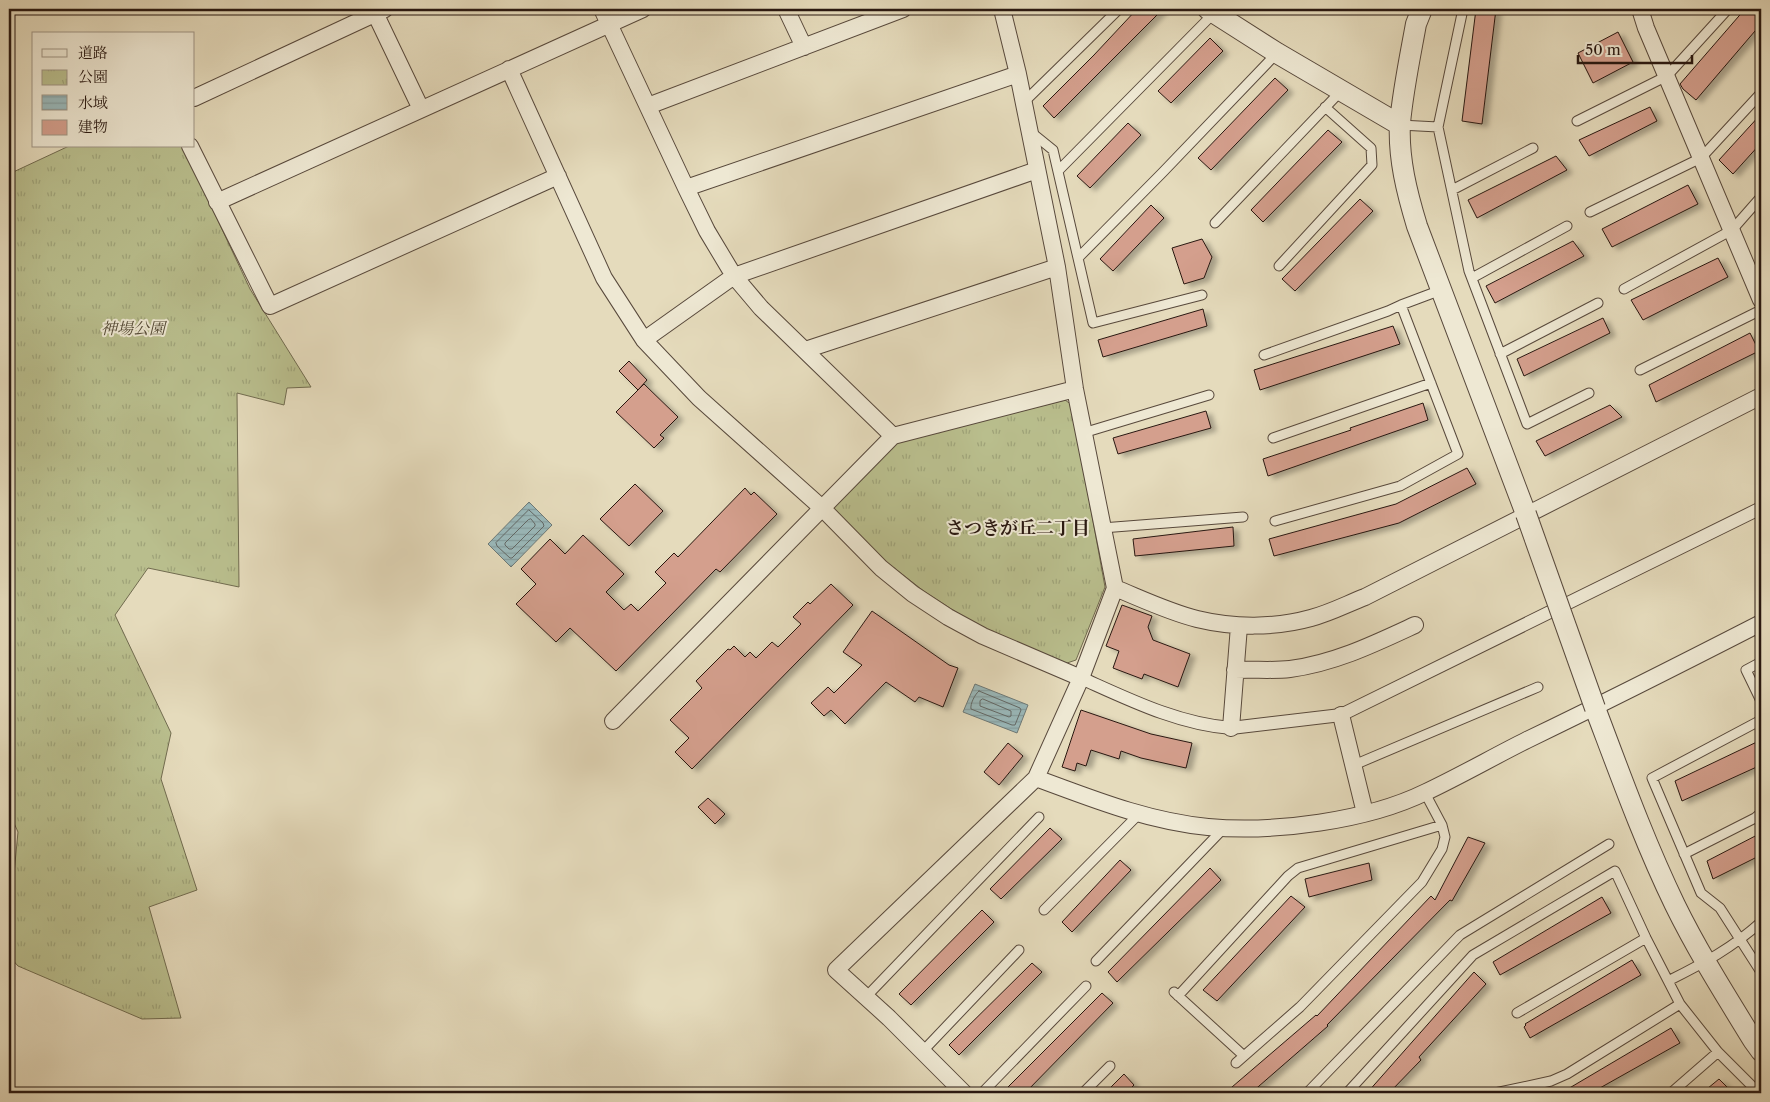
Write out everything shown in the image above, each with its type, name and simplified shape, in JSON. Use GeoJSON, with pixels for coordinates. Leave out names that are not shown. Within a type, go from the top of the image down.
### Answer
{"type":"FeatureCollection","features":[{"type":"Feature","properties":{"kind":"street"},"geometry":{"type":"LineString","coordinates":[[602,9],[686,188],[716,247],[734,276],[761,308],[893,436]]}},
{"type":"Feature","properties":{"kind":"street"},"geometry":{"type":"LineString","coordinates":[[217,202],[643,9]]}},
{"type":"Feature","properties":{"kind":"street"},"geometry":{"type":"LineString","coordinates":[[786,9],[804,48]]}},
{"type":"Feature","properties":{"kind":"street"},"geometry":{"type":"LineString","coordinates":[[648,106],[903,9]]}},
{"type":"Feature","properties":{"kind":"street"},"geometry":{"type":"LineString","coordinates":[[964,1093],[836,970],[1036,778],[1081,678],[1115,588],[1075,389],[1057,266],[1024,102],[1002,9]]}},
{"type":"Feature","properties":{"kind":"street"},"geometry":{"type":"LineString","coordinates":[[1422,9],[1416,24],[1400,125],[1402,163],[1416,226],[1526,514],[1595,708],[1656,862],[1676,906],[1706,962],[1761,1051]]}},
{"type":"Feature","properties":{"kind":"street"},"geometry":{"type":"LineString","coordinates":[[1640,9],[1646,28],[1761,300]]}},
{"type":"Feature","properties":{"kind":"street"},"geometry":{"type":"LineString","coordinates":[[195,98],[380,11],[421,109]]}},
{"type":"Feature","properties":{"kind":"street"},"geometry":{"type":"LineString","coordinates":[[1211,11],[1400,125]]}},
{"type":"Feature","properties":{"kind":"street"},"geometry":{"type":"LineString","coordinates":[[508,70],[604,278],[644,340],[699,398],[822,508],[881,568],[913,594],[983,636],[1152,710],[1216,727],[1230,728],[1341,714],[1761,508]]}},
{"type":"Feature","properties":{"kind":"street"},"geometry":{"type":"LineString","coordinates":[[686,188],[1018,74]]}},
{"type":"Feature","properties":{"kind":"street"},"geometry":{"type":"LineString","coordinates":[[191,148],[270,306],[558,176]]}},
{"type":"Feature","properties":{"kind":"street"},"geometry":{"type":"LineString","coordinates":[[644,340],[734,276],[1037,170]]}},
{"type":"Feature","properties":{"kind":"street"},"geometry":{"type":"LineString","coordinates":[[805,350],[1057,266]]}},
{"type":"Feature","properties":{"kind":"street"},"geometry":{"type":"LineString","coordinates":[[613,721],[893,436],[1075,389]]}},
{"type":"Feature","properties":{"kind":"street"},"geometry":{"type":"LineString","coordinates":[[1115,588],[1196,619],[1239,626],[1303,620],[1337,609],[1365,597],[1761,396]]}},
{"type":"Feature","properties":{"kind":"street"},"geometry":{"type":"LineString","coordinates":[[1036,778],[1138,815],[1209,827],[1292,826],[1365,814],[1425,793],[1761,623]]}},
{"type":"Feature","properties":{"kind":"street"},"geometry":{"type":"LineString","coordinates":[[1235,670],[1289,669],[1336,659],[1415,625]]}},
{"type":"Feature","properties":{"kind":"street"},"geometry":{"type":"LineString","coordinates":[[1230,728],[1239,626]]}},
{"type":"Feature","properties":{"kind":"street"},"geometry":{"type":"LineString","coordinates":[[1341,714],[1365,814]]}},
{"type":"Feature","properties":{"kind":"lane"},"geometry":{"type":"LineString","coordinates":[[1024,102],[1119,9]]}},
{"type":"Feature","properties":{"kind":"lane"},"geometry":{"type":"LineString","coordinates":[[1463,9],[1438,127],[1472,278],[1527,424],[1589,394]]}},
{"type":"Feature","properties":{"kind":"lane"},"geometry":{"type":"LineString","coordinates":[[1577,121],[1667,76],[1728,9]]}},
{"type":"Feature","properties":{"kind":"lane"},"geometry":{"type":"LineString","coordinates":[[1058,171],[1211,11]]}},
{"type":"Feature","properties":{"kind":"lane"},"geometry":{"type":"LineString","coordinates":[[1078,258],[1277,52]]}},
{"type":"Feature","properties":{"kind":"lane"},"geometry":{"type":"LineString","coordinates":[[1215,223],[1341,90]]}},
{"type":"Feature","properties":{"kind":"lane"},"geometry":{"type":"LineString","coordinates":[[1590,212],[1701,158],[1761,93]]}},
{"type":"Feature","properties":{"kind":"lane"},"geometry":{"type":"LineString","coordinates":[[1279,266],[1372,165],[1371,148],[1325,107]]}},
{"type":"Feature","properties":{"kind":"lane"},"geometry":{"type":"LineString","coordinates":[[1400,125],[1438,127]]}},
{"type":"Feature","properties":{"kind":"lane"},"geometry":{"type":"LineString","coordinates":[[1030,131],[1053,150],[1094,323],[1202,295]]}},
{"type":"Feature","properties":{"kind":"lane"},"geometry":{"type":"LineString","coordinates":[[1452,190],[1533,148]]}},
{"type":"Feature","properties":{"kind":"lane"},"geometry":{"type":"LineString","coordinates":[[1624,289],[1732,230],[1761,197]]}},
{"type":"Feature","properties":{"kind":"lane"},"geometry":{"type":"LineString","coordinates":[[1472,278],[1567,226]]}},
{"type":"Feature","properties":{"kind":"lane"},"geometry":{"type":"LineString","coordinates":[[1264,355],[1441,290]]}},
{"type":"Feature","properties":{"kind":"lane"},"geometry":{"type":"LineString","coordinates":[[1500,354],[1598,303]]}},
{"type":"Feature","properties":{"kind":"lane"},"geometry":{"type":"LineString","coordinates":[[1275,521],[1400,486],[1458,454],[1401,305]]}},
{"type":"Feature","properties":{"kind":"lane"},"geometry":{"type":"LineString","coordinates":[[1640,370],[1761,310]]}},
{"type":"Feature","properties":{"kind":"lane"},"geometry":{"type":"LineString","coordinates":[[1273,438],[1431,383]]}},
{"type":"Feature","properties":{"kind":"lane"},"geometry":{"type":"LineString","coordinates":[[1084,433],[1209,395]]}},
{"type":"Feature","properties":{"kind":"lane"},"geometry":{"type":"LineString","coordinates":[[1102,528],[1243,517]]}},
{"type":"Feature","properties":{"kind":"lane"},"geometry":{"type":"LineString","coordinates":[[1761,662],[1746,670],[1761,701]]}},
{"type":"Feature","properties":{"kind":"lane"},"geometry":{"type":"LineString","coordinates":[[1354,765],[1538,687]]}},
{"type":"Feature","properties":{"kind":"lane"},"geometry":{"type":"LineString","coordinates":[[1761,720],[1652,778],[1701,893],[1720,908],[1761,972]]}},
{"type":"Feature","properties":{"kind":"lane"},"geometry":{"type":"LineString","coordinates":[[1236,1063],[1300,1007],[1422,882],[1442,848],[1445,838],[1442,825],[1425,793]]}},
{"type":"Feature","properties":{"kind":"lane"},"geometry":{"type":"LineString","coordinates":[[1684,854],[1755,818],[1761,813]]}},
{"type":"Feature","properties":{"kind":"lane"},"geometry":{"type":"LineString","coordinates":[[1044,910],[1138,815]]}},
{"type":"Feature","properties":{"kind":"lane"},"geometry":{"type":"LineString","coordinates":[[866,997],[1039,817]]}},
{"type":"Feature","properties":{"kind":"lane"},"geometry":{"type":"LineString","coordinates":[[1244,1056],[1176,994],[1288,876],[1298,868],[1442,825]]}},
{"type":"Feature","properties":{"kind":"lane"},"geometry":{"type":"LineString","coordinates":[[1096,961],[1224,828]]}},
{"type":"Feature","properties":{"kind":"lane"},"geometry":{"type":"LineString","coordinates":[[1307,1093],[1460,935],[1609,844]]}},
{"type":"Feature","properties":{"kind":"lane"},"geometry":{"type":"LineString","coordinates":[[1347,1093],[1473,955],[1615,871],[1646,938],[1670,980],[1680,1004],[1718,1052],[1751,1085],[1756,1093]]}},
{"type":"Feature","properties":{"kind":"lane"},"geometry":{"type":"LineString","coordinates":[[1670,980],[1706,962],[1741,940],[1761,922]]}},
{"type":"Feature","properties":{"kind":"lane"},"geometry":{"type":"LineString","coordinates":[[1517,1013],[1646,938]]}},
{"type":"Feature","properties":{"kind":"lane"},"geometry":{"type":"LineString","coordinates":[[922,1051],[1019,950]]}},
{"type":"Feature","properties":{"kind":"lane"},"geometry":{"type":"LineString","coordinates":[[982,1093],[1086,986]]}},
{"type":"Feature","properties":{"kind":"lane"},"geometry":{"type":"LineString","coordinates":[[1495,1093],[1551,1081],[1567,1074],[1680,1004]]}},
{"type":"Feature","properties":{"kind":"lane"},"geometry":{"type":"LineString","coordinates":[[1671,1093],[1718,1052]]}},
{"type":"Feature","properties":{"kind":"lane"},"geometry":{"type":"LineString","coordinates":[[1083,1093],[1110,1066]]}},
{"type":"Feature","properties":{"kind":"green space","name":"神場公園"},"geometry":{"type":"Polygon","coordinates":[[[65,148],[184,148],[250,289],[311,387],[287,388],[284,405],[237,393],[239,587],[148,568],[115,615],[171,733],[161,779],[197,890],[149,907],[181,1018],[142,1019],[18,966],[9,956],[9,926],[18,832],[9,812],[9,350],[11,347],[9,174],[65,148]]]}},
{"type":"Feature","properties":{"kind":"green space"},"geometry":{"type":"Polygon","coordinates":[[[1065,400],[1072,405],[1105,587],[1076,660],[1064,664],[1000,636],[959,614],[925,592],[889,564],[833,510],[833,503],[894,443],[1065,400]]]}},
{"type":"Feature","properties":{"kind":"water"},"geometry":{"type":"Polygon","coordinates":[[[529,502],[552,525],[511,567],[488,544],[529,502]]]}},
{"type":"Feature","properties":{"kind":"water"},"geometry":{"type":"Polygon","coordinates":[[[975,684],[1028,705],[1017,733],[963,712],[975,684]]]}},
{"type":"Feature","properties":{"kind":"building"},"geometry":{"type":"Polygon","coordinates":[[[1137,9],[1163,9],[1054,118],[1043,106],[1137,9]]]}},
{"type":"Feature","properties":{"kind":"building"},"geometry":{"type":"Polygon","coordinates":[[[1476,9],[1496,9],[1482,124],[1462,121],[1476,9]]]}},
{"type":"Feature","properties":{"kind":"building"},"geometry":{"type":"Polygon","coordinates":[[[1745,9],[1761,9],[1761,24],[1696,100],[1680,84],[1745,9]]]}},
{"type":"Feature","properties":{"kind":"building"},"geometry":{"type":"Polygon","coordinates":[[[1618,32],[1633,62],[1593,83],[1578,53],[1618,32]]]}},
{"type":"Feature","properties":{"kind":"building"},"geometry":{"type":"Polygon","coordinates":[[[1210,38],[1223,51],[1171,103],[1158,91],[1210,38]]]}},
{"type":"Feature","properties":{"kind":"building"},"geometry":{"type":"Polygon","coordinates":[[[1275,78],[1288,90],[1211,170],[1198,158],[1275,78]]]}},
{"type":"Feature","properties":{"kind":"building"},"geometry":{"type":"Polygon","coordinates":[[[1650,107],[1657,121],[1589,156],[1579,140],[1650,107]]]}},
{"type":"Feature","properties":{"kind":"building"},"geometry":{"type":"Polygon","coordinates":[[[1761,114],[1761,143],[1733,174],[1719,160],[1761,114]]]}},
{"type":"Feature","properties":{"kind":"building"},"geometry":{"type":"Polygon","coordinates":[[[1128,123],[1141,135],[1090,188],[1077,176],[1128,123]]]}},
{"type":"Feature","properties":{"kind":"building"},"geometry":{"type":"Polygon","coordinates":[[[1328,130],[1342,142],[1263,222],[1251,210],[1328,130]]]}},
{"type":"Feature","properties":{"kind":"building"},"geometry":{"type":"Polygon","coordinates":[[[1556,156],[1567,170],[1477,218],[1468,200],[1556,156]]]}},
{"type":"Feature","properties":{"kind":"building"},"geometry":{"type":"Polygon","coordinates":[[[1688,185],[1698,204],[1612,247],[1602,229],[1688,185]]]}},
{"type":"Feature","properties":{"kind":"building"},"geometry":{"type":"Polygon","coordinates":[[[1360,199],[1373,211],[1295,291],[1282,279],[1360,199]]]}},
{"type":"Feature","properties":{"kind":"building"},"geometry":{"type":"Polygon","coordinates":[[[1151,205],[1164,218],[1113,271],[1100,259],[1151,205]]]}},
{"type":"Feature","properties":{"kind":"building"},"geometry":{"type":"Polygon","coordinates":[[[1202,239],[1212,257],[1204,278],[1184,284],[1172,248],[1202,239]]]}},
{"type":"Feature","properties":{"kind":"building"},"geometry":{"type":"Polygon","coordinates":[[[1573,241],[1584,256],[1495,303],[1486,286],[1573,241]]]}},
{"type":"Feature","properties":{"kind":"building"},"geometry":{"type":"Polygon","coordinates":[[[1718,258],[1728,277],[1643,320],[1631,300],[1718,258]]]}},
{"type":"Feature","properties":{"kind":"building"},"geometry":{"type":"Polygon","coordinates":[[[1203,309],[1207,326],[1103,357],[1098,340],[1203,309]]]}},
{"type":"Feature","properties":{"kind":"building"},"geometry":{"type":"Polygon","coordinates":[[[1603,318],[1610,333],[1524,376],[1517,359],[1603,318]]]}},
{"type":"Feature","properties":{"kind":"building"},"geometry":{"type":"Polygon","coordinates":[[[1393,326],[1400,344],[1260,390],[1254,370],[1393,326]]]}},
{"type":"Feature","properties":{"kind":"building"},"geometry":{"type":"Polygon","coordinates":[[[1750,333],[1759,351],[1656,402],[1649,385],[1750,333]]]}},
{"type":"Feature","properties":{"kind":"building"},"geometry":{"type":"Polygon","coordinates":[[[629,361],[647,380],[638,390],[619,371],[629,361]]]}},
{"type":"Feature","properties":{"kind":"building"},"geometry":{"type":"Polygon","coordinates":[[[644,384],[678,417],[660,435],[664,438],[654,448],[616,412],[644,384]]]}},
{"type":"Feature","properties":{"kind":"building"},"geometry":{"type":"Polygon","coordinates":[[[1423,403],[1428,420],[1268,476],[1263,459],[1351,430],[1350,428],[1423,403]]]}},
{"type":"Feature","properties":{"kind":"building"},"geometry":{"type":"Polygon","coordinates":[[[1610,405],[1622,417],[1545,456],[1536,441],[1610,405]]]}},
{"type":"Feature","properties":{"kind":"building"},"geometry":{"type":"Polygon","coordinates":[[[1206,411],[1211,428],[1118,454],[1113,438],[1206,411]]]}},
{"type":"Feature","properties":{"kind":"building"},"geometry":{"type":"Polygon","coordinates":[[[1467,468],[1476,484],[1399,523],[1274,556],[1269,539],[1396,504],[1467,468]]]}},
{"type":"Feature","properties":{"kind":"building"},"geometry":{"type":"Polygon","coordinates":[[[635,484],[663,511],[629,546],[600,519],[635,484]]]}},
{"type":"Feature","properties":{"kind":"building"},"geometry":{"type":"Polygon","coordinates":[[[745,488],[751,495],[754,492],[777,514],[720,572],[716,569],[616,671],[570,628],[556,642],[516,604],[536,584],[521,569],[550,539],[565,554],[583,535],[624,574],[606,592],[624,610],[631,604],[638,611],[666,583],[655,572],[674,553],[678,557],[745,488]]]}},
{"type":"Feature","properties":{"kind":"building"},"geometry":{"type":"Polygon","coordinates":[[[1233,527],[1234,546],[1135,556],[1133,539],[1233,527]]]}},
{"type":"Feature","properties":{"kind":"building"},"geometry":{"type":"Polygon","coordinates":[[[831,584],[853,605],[692,769],[675,752],[689,738],[670,720],[702,688],[696,681],[728,649],[730,650],[734,646],[745,657],[750,652],[756,658],[772,642],[778,647],[801,624],[793,617],[831,584]]]}},
{"type":"Feature","properties":{"kind":"building"},"geometry":{"type":"Polygon","coordinates":[[[1122,605],[1152,616],[1148,627],[1153,640],[1190,654],[1178,687],[1144,674],[1142,679],[1113,668],[1119,651],[1106,646],[1122,605]]]}},
{"type":"Feature","properties":{"kind":"building"},"geometry":{"type":"Polygon","coordinates":[[[872,611],[949,665],[958,668],[943,707],[919,697],[915,702],[886,682],[845,724],[831,710],[824,716],[811,703],[828,687],[834,693],[862,665],[843,652],[872,611]]]}},
{"type":"Feature","properties":{"kind":"building"},"geometry":{"type":"Polygon","coordinates":[[[1081,710],[1151,734],[1192,743],[1186,768],[1141,758],[1121,751],[1119,759],[1091,750],[1086,766],[1077,763],[1075,771],[1062,767],[1081,710]]]}},
{"type":"Feature","properties":{"kind":"building"},"geometry":{"type":"Polygon","coordinates":[[[1761,740],[1761,765],[1682,801],[1675,781],[1761,740]]]}},
{"type":"Feature","properties":{"kind":"building"},"geometry":{"type":"Polygon","coordinates":[[[1008,743],[1023,756],[999,785],[984,772],[1008,743]]]}},
{"type":"Feature","properties":{"kind":"building"},"geometry":{"type":"Polygon","coordinates":[[[708,798],[725,814],[715,824],[698,807],[708,798]]]}},
{"type":"Feature","properties":{"kind":"building"},"geometry":{"type":"Polygon","coordinates":[[[1050,828],[1062,839],[1001,899],[990,889],[1050,828]]]}},
{"type":"Feature","properties":{"kind":"building"},"geometry":{"type":"Polygon","coordinates":[[[1761,833],[1761,855],[1713,879],[1707,861],[1761,833]]]}},
{"type":"Feature","properties":{"kind":"building"},"geometry":{"type":"Polygon","coordinates":[[[1468,837],[1485,843],[1452,901],[1450,900],[1328,1026],[1251,1093],[1225,1093],[1317,1016],[1431,896],[1435,900],[1468,837]]]}},
{"type":"Feature","properties":{"kind":"building"},"geometry":{"type":"Polygon","coordinates":[[[1120,860],[1131,870],[1072,932],[1062,922],[1120,860]]]}},
{"type":"Feature","properties":{"kind":"building"},"geometry":{"type":"Polygon","coordinates":[[[1369,863],[1372,880],[1309,897],[1305,879],[1369,863]]]}},
{"type":"Feature","properties":{"kind":"building"},"geometry":{"type":"Polygon","coordinates":[[[1210,868],[1221,880],[1117,982],[1108,972],[1210,868]]]}},
{"type":"Feature","properties":{"kind":"building"},"geometry":{"type":"Polygon","coordinates":[[[1291,896],[1305,907],[1217,1001],[1203,990],[1291,896]]]}},
{"type":"Feature","properties":{"kind":"building"},"geometry":{"type":"Polygon","coordinates":[[[1602,897],[1611,913],[1500,975],[1493,962],[1602,897]]]}},
{"type":"Feature","properties":{"kind":"building"},"geometry":{"type":"Polygon","coordinates":[[[982,910],[994,922],[911,1005],[899,994],[982,910]]]}},
{"type":"Feature","properties":{"kind":"building"},"geometry":{"type":"Polygon","coordinates":[[[1632,960],[1641,975],[1530,1038],[1524,1027],[1525,1024],[1632,960]]]}},
{"type":"Feature","properties":{"kind":"building"},"geometry":{"type":"Polygon","coordinates":[[[1032,963],[1042,972],[959,1055],[949,1045],[1032,963]]]}},
{"type":"Feature","properties":{"kind":"building"},"geometry":{"type":"Polygon","coordinates":[[[1474,972],[1486,984],[1419,1057],[1421,1060],[1389,1093],[1367,1093],[1474,972]]]}},
{"type":"Feature","properties":{"kind":"building"},"geometry":{"type":"Polygon","coordinates":[[[1102,993],[1113,1003],[1025,1093],[1002,1093],[1102,993]]]}},
{"type":"Feature","properties":{"kind":"building"},"geometry":{"type":"Polygon","coordinates":[[[1671,1028],[1680,1043],[1591,1093],[1561,1093],[1671,1028]]]}},
{"type":"Feature","properties":{"kind":"building"},"geometry":{"type":"Polygon","coordinates":[[[1124,1074],[1134,1085],[1126,1093],[1105,1093],[1124,1074]]]}},
{"type":"Feature","properties":{"kind":"building"},"geometry":{"type":"Polygon","coordinates":[[[1719,1079],[1733,1093],[1702,1093],[1719,1079]]]}},
{"type":"Feature","properties":{"kind":"district","name":"さつきが丘二丁目"},"geometry":{"type":"Point","coordinates":[1018,528]}}]}
